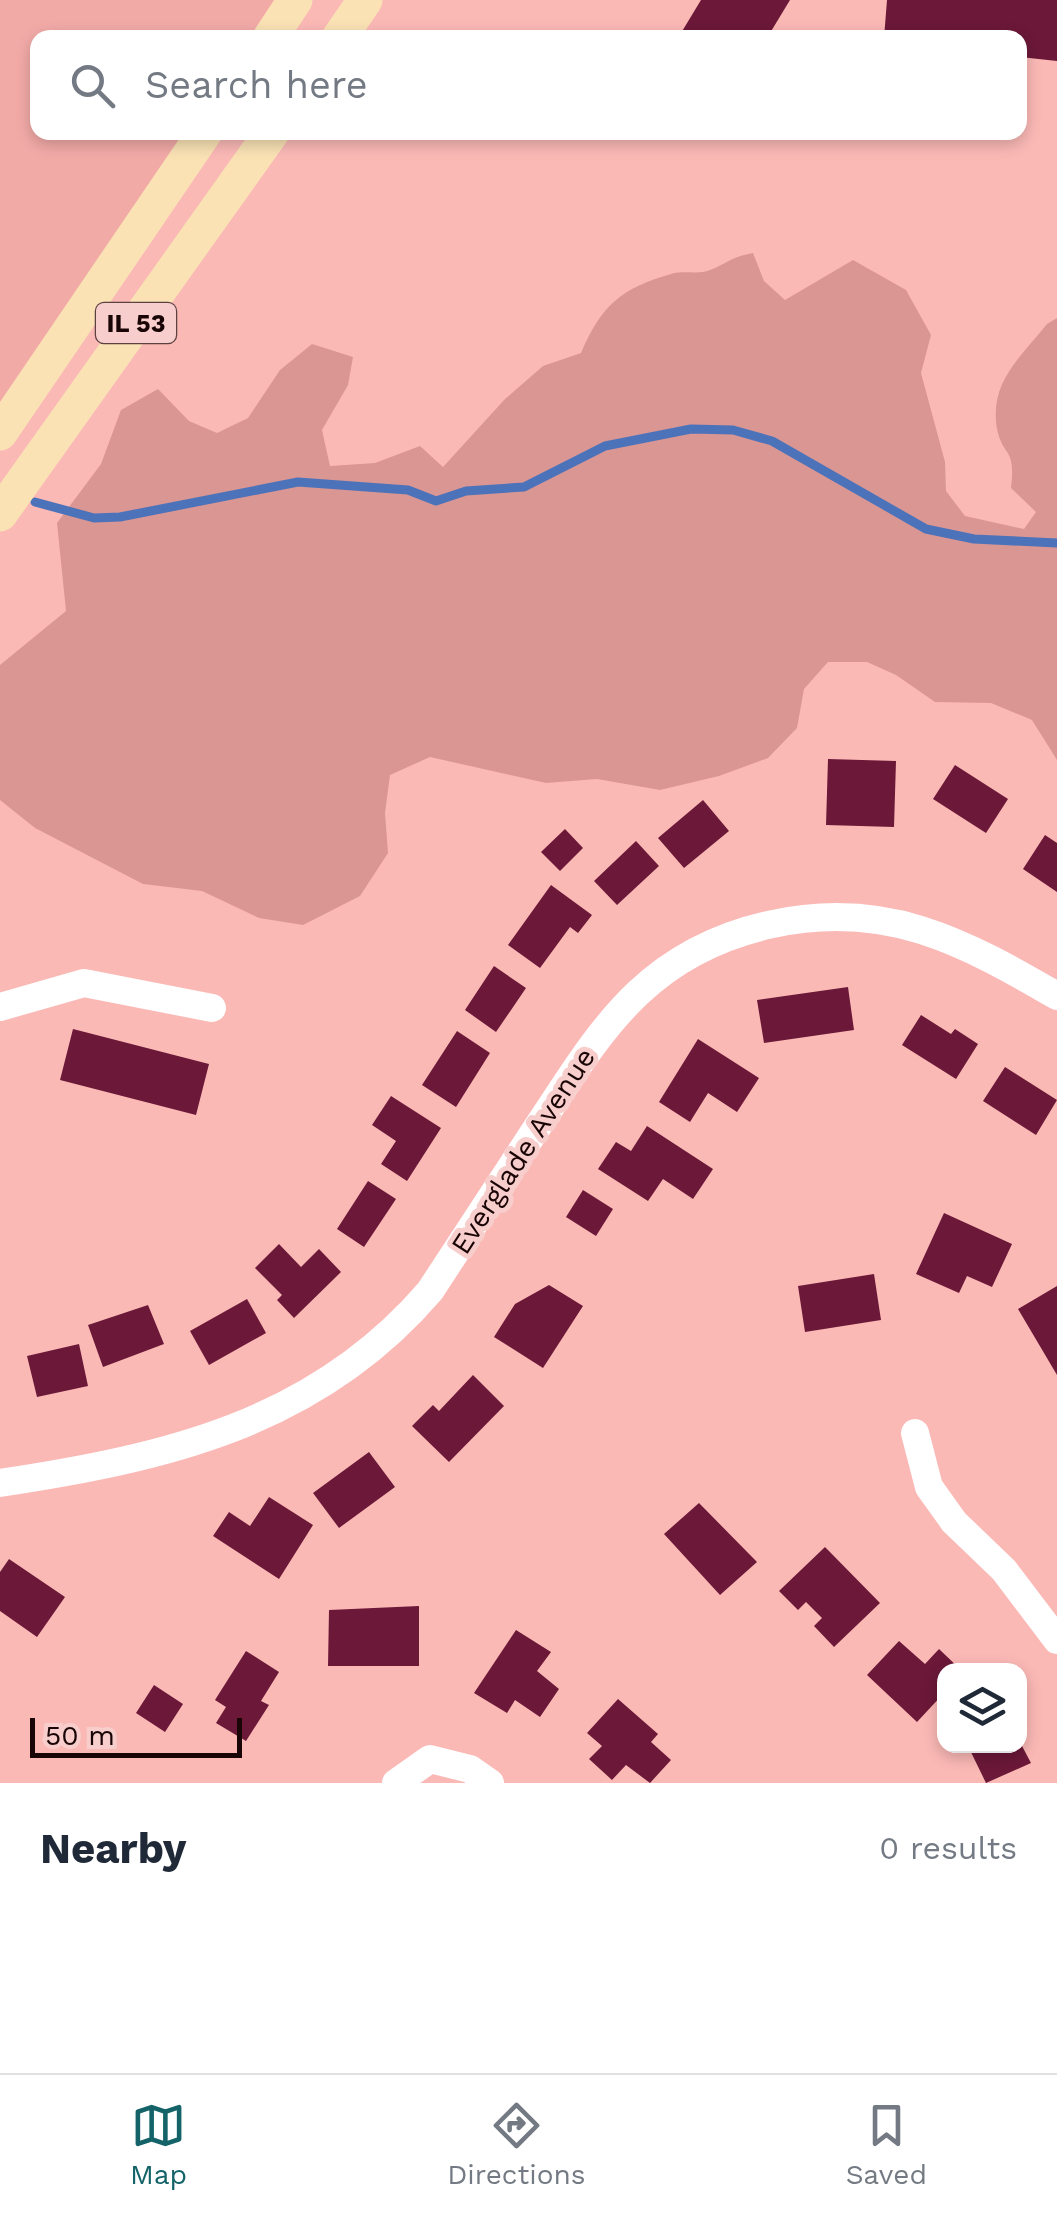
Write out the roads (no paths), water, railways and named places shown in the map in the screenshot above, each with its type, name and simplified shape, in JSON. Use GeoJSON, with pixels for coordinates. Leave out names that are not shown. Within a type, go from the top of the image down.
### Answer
{"type":"FeatureCollection","features":[{"type":"Feature","properties":{"kind":"main road"},"geometry":{"type":"LineString","coordinates":[[275,30],[296,0]]}},
{"type":"Feature","properties":{"kind":"main road"},"geometry":{"type":"LineString","coordinates":[[344,30],[365,0]]}},
{"type":"Feature","properties":{"kind":"main road","name":"IL 53"},"geometry":{"type":"LineString","coordinates":[[0,432],[200,140]]}},
{"type":"Feature","properties":{"kind":"main road","name":"IL 53"},"geometry":{"type":"LineString","coordinates":[[0,514],[266,140]]}},
{"type":"Feature","properties":{"kind":"street","name":"Everglade Avenue"},"geometry":{"type":"LineString","coordinates":[[0,1482],[182,1447],[244,1428],[332,1377],[396,1331],[430,1291],[598,1038],[640,992],[690,956],[775,922],[864,920],[919,929],[962,944],[1057,996]]}},
{"type":"Feature","properties":{"kind":"street"},"geometry":{"type":"LineString","coordinates":[[0,1007],[84,983],[212,1008]]}},
{"type":"Feature","properties":{"kind":"street"},"geometry":{"type":"LineString","coordinates":[[914,1433],[929,1487],[954,1522],[1004,1570],[1057,1640]]}},
{"type":"Feature","properties":{"kind":"street"},"geometry":{"type":"LineString","coordinates":[[396,1783],[430,1759],[470,1769],[490,1783]]}},
{"type":"Feature","properties":{"kind":"waterway"},"geometry":{"type":"LineString","coordinates":[[35,502],[94,518],[120,517],[298,482],[408,490],[436,501],[466,491],[524,487],[605,446],[691,429],[733,430],[772,441],[926,529],[974,539],[1057,543]]}}]}
